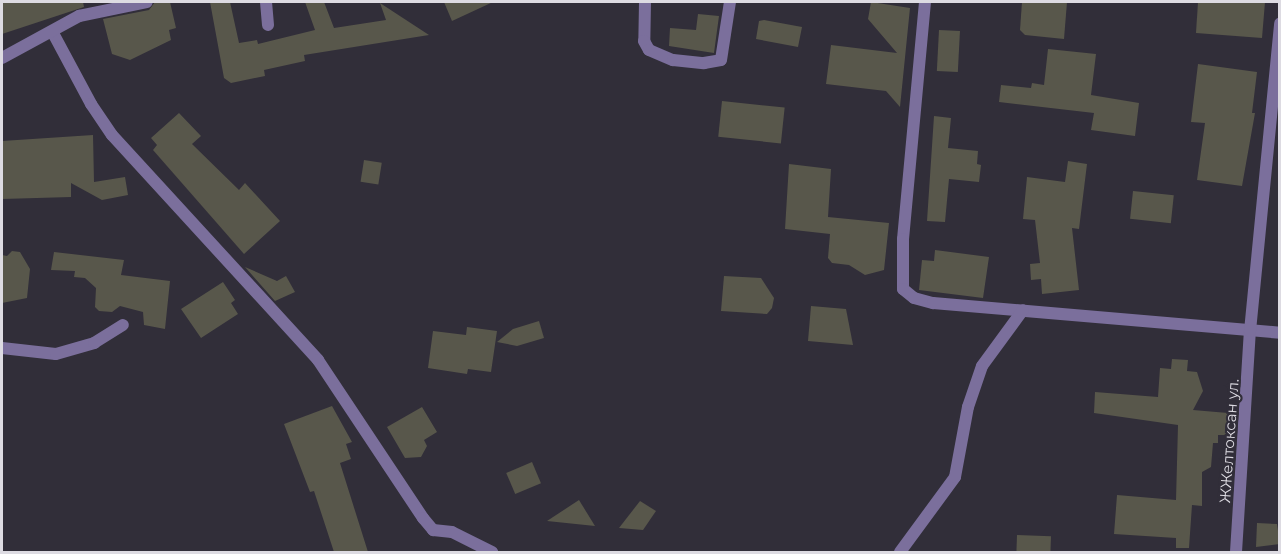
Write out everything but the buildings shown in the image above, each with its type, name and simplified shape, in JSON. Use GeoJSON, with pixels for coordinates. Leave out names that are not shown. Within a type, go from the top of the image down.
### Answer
{"type":"FeatureCollection","features":[{"type":"Feature","properties":{"kind":"street"},"geometry":{"type":"LineString","coordinates":[[2,58],[53,33],[68,21],[88,13],[147,2]]}},
{"type":"Feature","properties":{"kind":"street"},"geometry":{"type":"LineString","coordinates":[[266,2],[268,25]]}},
{"type":"Feature","properties":{"kind":"street"},"geometry":{"type":"LineString","coordinates":[[645,2],[644,40],[649,50],[673,60],[704,63],[721,60],[730,2]]}},
{"type":"Feature","properties":{"kind":"street"},"geometry":{"type":"LineString","coordinates":[[925,2],[903,239],[903,289],[914,298],[933,303],[1280,333]]}},
{"type":"Feature","properties":{"kind":"street","name":"ЖЖелтоксан ул."},"geometry":{"type":"LineString","coordinates":[[1236,552],[1250,331],[1280,23]]}},
{"type":"Feature","properties":{"kind":"street"},"geometry":{"type":"LineString","coordinates":[[53,33],[91,104],[112,135],[318,360],[433,530],[452,532],[492,552]]}},
{"type":"Feature","properties":{"kind":"street"},"geometry":{"type":"LineString","coordinates":[[900,552],[955,477],[968,407],[982,366],[1023,310]]}},
{"type":"Feature","properties":{"kind":"street"},"geometry":{"type":"LineString","coordinates":[[2,348],[56,354],[94,343],[123,325]]}}]}
